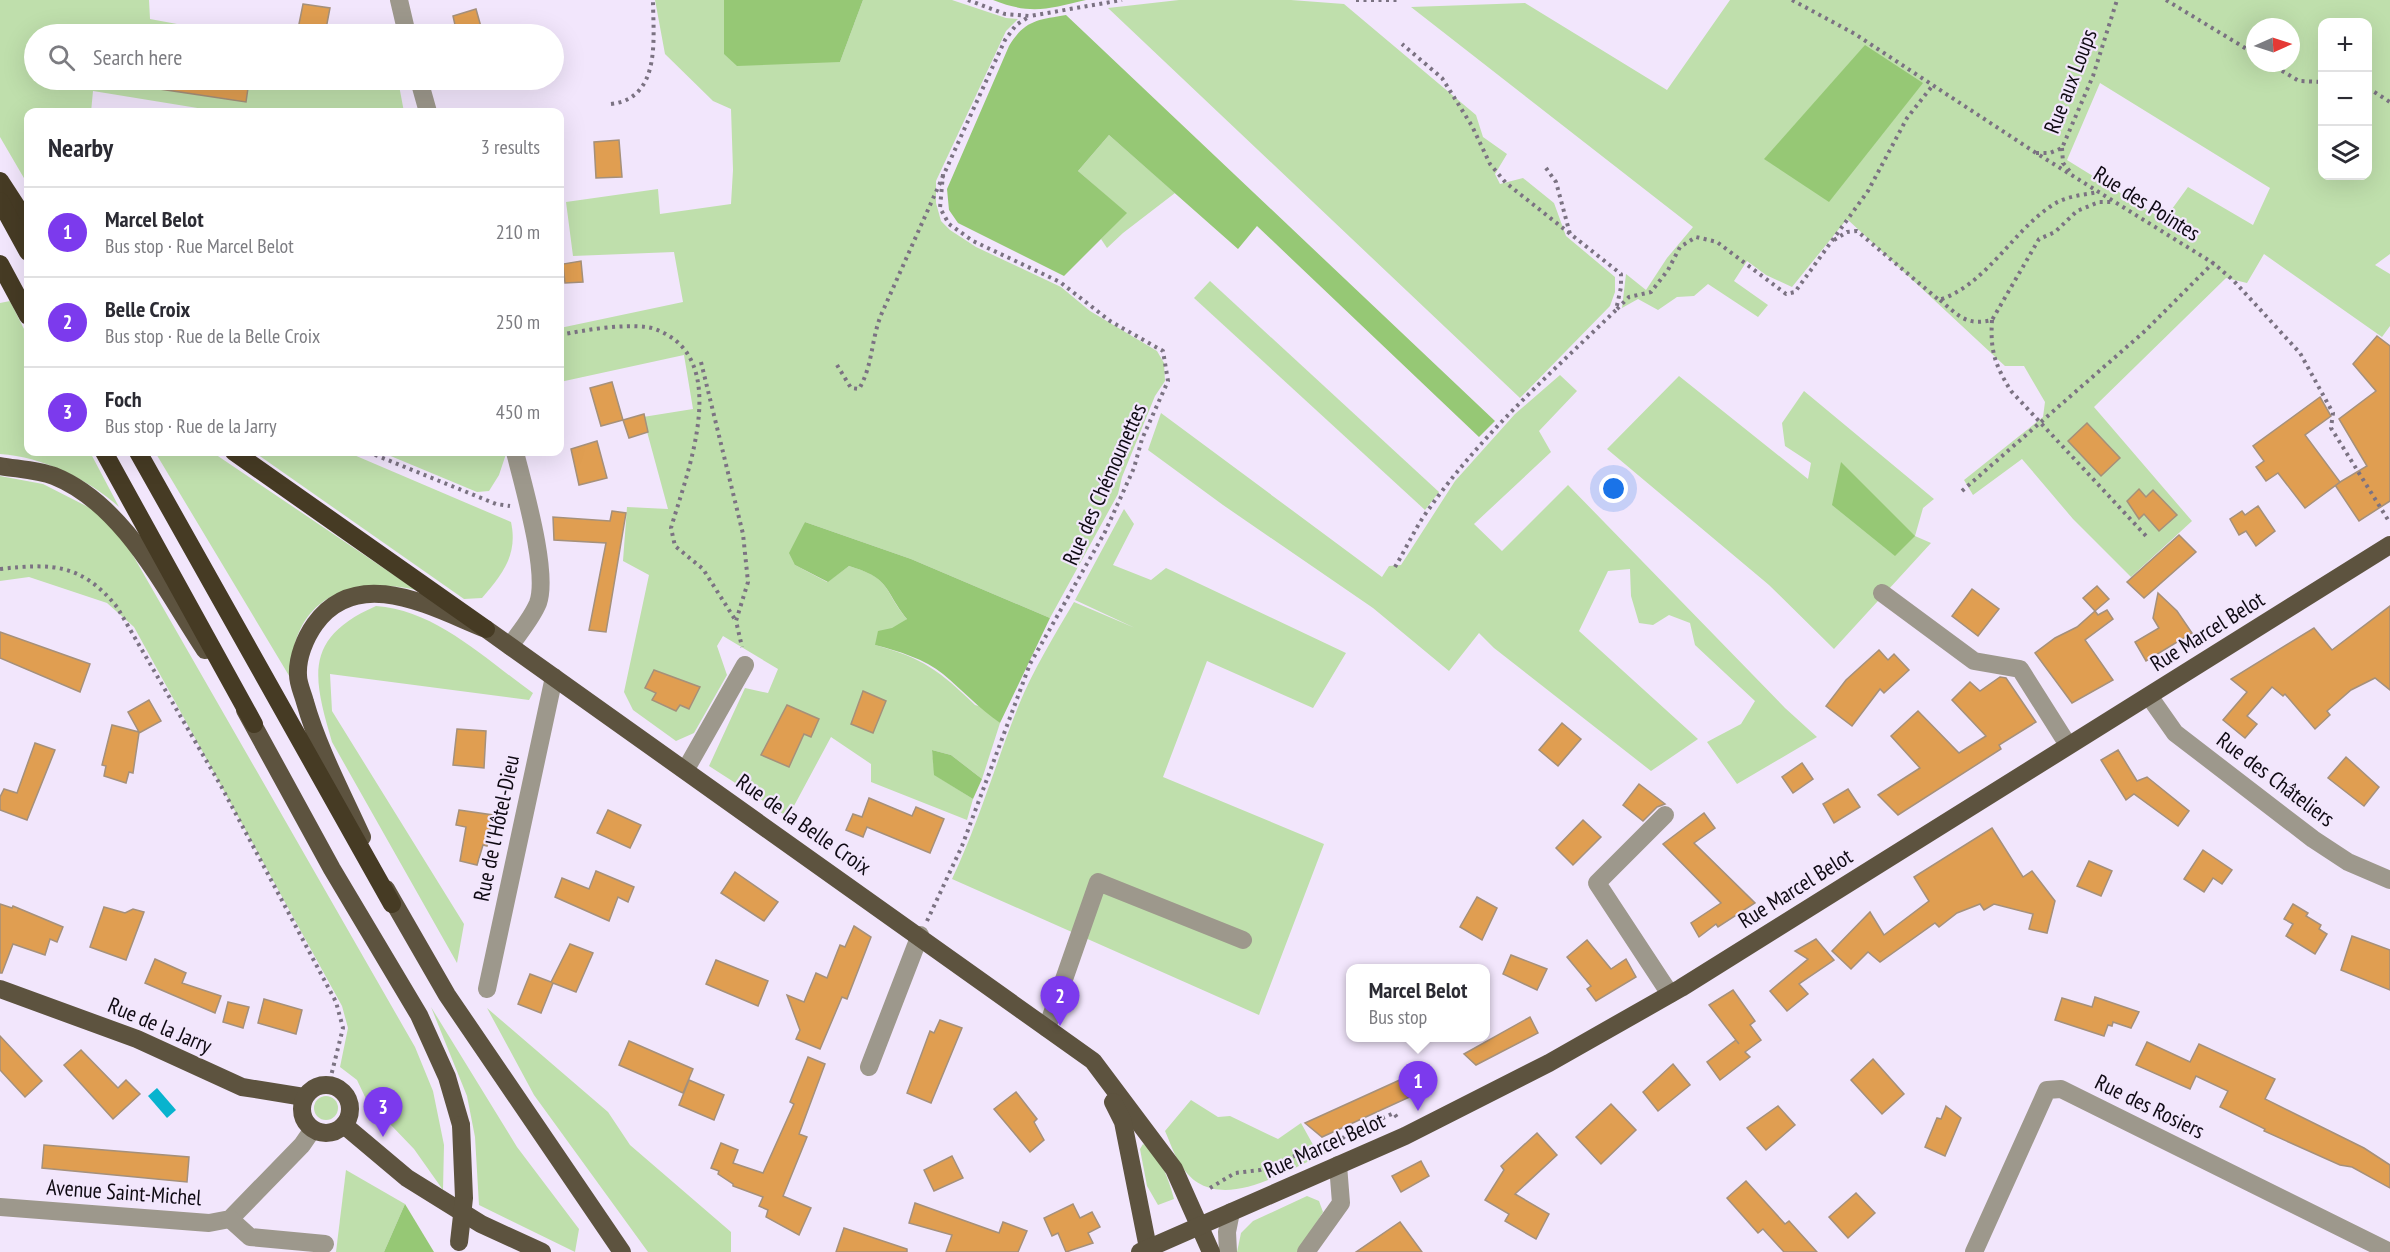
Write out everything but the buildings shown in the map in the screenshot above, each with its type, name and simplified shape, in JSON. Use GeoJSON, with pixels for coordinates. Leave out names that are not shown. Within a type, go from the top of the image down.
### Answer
{"type":"FeatureCollection","features":[{"type":"Feature","properties":{"kind":"highway"},"geometry":{"type":"LineString","coordinates":[[0,181],[24,218]]}},
{"type":"Feature","properties":{"kind":"highway"},"geometry":{"type":"LineString","coordinates":[[0,201],[24,245]]}},
{"type":"Feature","properties":{"kind":"highway"},"geometry":{"type":"LineString","coordinates":[[0,264],[24,309]]}},
{"type":"Feature","properties":{"kind":"highway"},"geometry":{"type":"LineString","coordinates":[[106,456],[254,724]]}},
{"type":"Feature","properties":{"kind":"highway"},"geometry":{"type":"LineString","coordinates":[[140,456],[392,904]]}},
{"type":"Feature","properties":{"kind":"highway"},"geometry":{"type":"LineString","coordinates":[[240,456],[486,629]]}},
{"type":"Feature","properties":{"kind":"main road"},"geometry":{"type":"LineString","coordinates":[[0,466],[53,476],[88,496],[124,528],[254,724],[332,869],[418,1015],[447,1077],[461,1125],[464,1198],[457,1247]]}},
{"type":"Feature","properties":{"kind":"main road","name":"Rue Marcel Belot"},"geometry":{"type":"LineString","coordinates":[[1199,1226],[1406,1136],[1549,1063],[1670,994],[2390,545]]}},
{"type":"Feature","properties":{"kind":"main road","name":"Rue de la Belle Croix"},"geometry":{"type":"LineString","coordinates":[[622,1252],[447,995],[392,904],[311,723],[298,676],[302,651],[308,633],[323,613],[349,597],[373,592],[408,597],[486,629],[920,935],[1093,1061],[1174,1169],[1211,1252]]}},
{"type":"Feature","properties":{"kind":"main road","name":"Rue de la Jarry"},"geometry":{"type":"LineString","coordinates":[[0,989],[137,1039],[242,1087],[304,1097]]}},
{"type":"Feature","properties":{"kind":"main road","name":"Rue de la Belle Croix"},"geometry":{"type":"LineString","coordinates":[[1093,1061],[1123,1122],[1144,1250]]}},
{"type":"Feature","properties":{"kind":"main road"},"geometry":{"type":"LineString","coordinates":[[329,1084],[344,1092],[350,1111],[344,1125],[334,1132],[325,1133],[313,1130],[302,1114],[304,1097],[311,1089],[329,1084]]}},
{"type":"Feature","properties":{"kind":"main road"},"geometry":{"type":"LineString","coordinates":[[344,1125],[407,1178],[481,1224],[542,1252]]}},
{"type":"Feature","properties":{"kind":"main road"},"geometry":{"type":"LineString","coordinates":[[1144,1250],[1199,1226]]}},
{"type":"Feature","properties":{"kind":"street"},"geometry":{"type":"LineString","coordinates":[[399,0],[405,24]]}},
{"type":"Feature","properties":{"kind":"street"},"geometry":{"type":"LineString","coordinates":[[422,90],[427,108]]}},
{"type":"Feature","properties":{"kind":"street"},"geometry":{"type":"LineString","coordinates":[[510,646],[538,603],[540,588],[529,509],[516,456]]}},
{"type":"Feature","properties":{"kind":"street"},"geometry":{"type":"LineString","coordinates":[[1882,593],[1974,661],[2020,669],[2068,745]]}},
{"type":"Feature","properties":{"kind":"street"},"geometry":{"type":"LineString","coordinates":[[686,769],[745,665]]}},
{"type":"Feature","properties":{"kind":"street","name":"Rue de l'Hôtel-Dieu"},"geometry":{"type":"LineString","coordinates":[[487,989],[554,677]]}},
{"type":"Feature","properties":{"kind":"street","name":"Rue des Châteliers"},"geometry":{"type":"LineString","coordinates":[[2149,696],[2175,733],[2313,839],[2348,862],[2390,880]]}},
{"type":"Feature","properties":{"kind":"street"},"geometry":{"type":"LineString","coordinates":[[1665,815],[1597,883],[1670,994]]}},
{"type":"Feature","properties":{"kind":"street"},"geometry":{"type":"LineString","coordinates":[[1047,1028],[1098,882],[1243,940]]}},
{"type":"Feature","properties":{"kind":"street"},"geometry":{"type":"LineString","coordinates":[[868,1067],[920,935]]}},
{"type":"Feature","properties":{"kind":"street","name":"Rue des Rosiers"},"geometry":{"type":"LineString","coordinates":[[1974,1252],[2047,1090],[2061,1089],[2390,1252]]}},
{"type":"Feature","properties":{"kind":"street","name":"Avenue Saint-Michel"},"geometry":{"type":"LineString","coordinates":[[0,1207],[209,1223],[230,1219],[302,1145],[313,1130]]}},
{"type":"Feature","properties":{"kind":"street"},"geometry":{"type":"LineString","coordinates":[[1306,1252],[1341,1203],[1338,1165]]}},
{"type":"Feature","properties":{"kind":"street"},"geometry":{"type":"LineString","coordinates":[[1228,1252],[1227,1232],[1231,1212]]}},
{"type":"Feature","properties":{"kind":"street"},"geometry":{"type":"LineString","coordinates":[[230,1219],[250,1237],[325,1244]]}},
{"type":"Feature","properties":{"kind":"path"},"geometry":{"type":"LineString","coordinates":[[611,104],[623,102],[634,95],[651,71],[652,0]]}},
{"type":"Feature","properties":{"kind":"path"},"geometry":{"type":"LineString","coordinates":[[968,0],[1005,14],[1030,16],[1122,0]]}},
{"type":"Feature","properties":{"kind":"path"},"geometry":{"type":"LineString","coordinates":[[1356,0],[1397,0]]}},
{"type":"Feature","properties":{"kind":"path","name":"Rue des Pointes"},"geometry":{"type":"LineString","coordinates":[[1792,0],[1855,34],[2036,153],[2213,263],[2233,280],[2300,353],[2333,413],[2331,428],[2390,523]]}},
{"type":"Feature","properties":{"kind":"path","name":"Rue aux Loups"},"geometry":{"type":"LineString","coordinates":[[2036,153],[2050,153],[2062,148],[2093,76],[2119,0]]}},
{"type":"Feature","properties":{"kind":"path"},"geometry":{"type":"LineString","coordinates":[[2166,0],[2246,49]]}},
{"type":"Feature","properties":{"kind":"path"},"geometry":{"type":"LineString","coordinates":[[837,365],[851,388],[859,389],[869,372],[879,320],[943,174],[1005,39],[1016,25],[1030,16]]}},
{"type":"Feature","properties":{"kind":"path"},"geometry":{"type":"LineString","coordinates":[[1402,44],[1442,78],[1472,126],[1490,164],[1506,183],[1621,274],[1621,287],[1616,309]]}},
{"type":"Feature","properties":{"kind":"path"},"geometry":{"type":"LineString","coordinates":[[2284,72],[2298,81],[2318,82]]}},
{"type":"Feature","properties":{"kind":"path"},"geometry":{"type":"LineString","coordinates":[[1395,567],[1422,520],[1461,468],[1501,422],[1629,297],[1651,292],[1668,270],[1680,247],[1696,237],[1718,242],[1786,294],[1795,292],[1868,191],[1907,118],[1933,85]]}},
{"type":"Feature","properties":{"kind":"path"},"geometry":{"type":"LineString","coordinates":[[2372,91],[2390,102]]}},
{"type":"Feature","properties":{"kind":"path"},"geometry":{"type":"LineString","coordinates":[[2062,148],[2063,163],[2075,177]]}},
{"type":"Feature","properties":{"kind":"path"},"geometry":{"type":"LineString","coordinates":[[1546,168],[1556,182],[1570,234]]}},
{"type":"Feature","properties":{"kind":"path","name":"Rue des Chémounettes"},"geometry":{"type":"LineString","coordinates":[[920,935],[962,846],[1030,664],[1106,532],[1168,381],[1163,351],[1110,321],[1060,282],[973,241],[949,224],[940,208],[943,174]]}},
{"type":"Feature","properties":{"kind":"path"},"geometry":{"type":"LineString","coordinates":[[1939,300],[1951,296],[2003,255],[2033,220],[2052,204],[2069,197],[2099,192]]}},
{"type":"Feature","properties":{"kind":"path"},"geometry":{"type":"LineString","coordinates":[[2115,202],[2099,202],[2077,211],[2055,232],[2039,239],[1992,320],[1991,340],[1996,366],[2012,391],[2148,538]]}},
{"type":"Feature","properties":{"kind":"path"},"geometry":{"type":"LineString","coordinates":[[1831,242],[1848,232],[1857,231],[1962,319],[1977,324],[1992,320]]}},
{"type":"Feature","properties":{"kind":"path"},"geometry":{"type":"LineString","coordinates":[[1962,491],[2145,331],[2213,263]]}},
{"type":"Feature","properties":{"kind":"path"},"geometry":{"type":"LineString","coordinates":[[564,334],[578,331],[647,327],[668,334],[689,356],[700,400],[699,421],[671,528],[675,546],[703,569],[736,621],[745,665]]}},
{"type":"Feature","properties":{"kind":"path"},"geometry":{"type":"LineString","coordinates":[[701,362],[743,534],[748,582],[736,621]]}},
{"type":"Feature","properties":{"kind":"path"},"geometry":{"type":"LineString","coordinates":[[378,456],[496,504],[529,509]]}},
{"type":"Feature","properties":{"kind":"path"},"geometry":{"type":"LineString","coordinates":[[0,569],[43,565],[64,568],[100,586],[117,607],[221,786],[336,1002],[343,1028],[329,1084]]}},
{"type":"Feature","properties":{"kind":"path"},"geometry":{"type":"LineString","coordinates":[[1210,1188],[1235,1173],[1260,1170],[1319,1146],[1333,1149],[1347,1134],[1394,1113],[1400,1123]]}},
{"type":"Feature","properties":{"kind":"green space"},"geometry":{"type":"Polygon","coordinates":[[[0,0],[149,0],[150,19],[177,24],[24,24],[24,90],[400,90],[403,108],[197,108],[93,91],[91,108],[24,108],[24,178],[0,137],[0,0]]]}},
{"type":"Feature","properties":{"kind":"green space"},"geometry":{"type":"Polygon","coordinates":[[[655,0],[724,0],[724,54],[840,62],[863,0],[952,0],[1006,18],[1018,19],[1006,31],[936,181],[936,203],[941,221],[950,230],[976,247],[1061,287],[1090,311],[1157,351],[1164,363],[1165,381],[1155,396],[1122,477],[1118,494],[1050,618],[911,559],[805,522],[795,565],[827,582],[849,566],[880,581],[907,619],[875,645],[906,655],[930,667],[1000,723],[982,779],[951,755],[932,750],[935,775],[973,799],[967,820],[871,782],[871,764],[831,737],[788,817],[709,766],[745,688],[768,693],[778,669],[723,636],[717,646],[727,675],[694,733],[676,741],[633,710],[624,692],[649,575],[623,561],[627,507],[668,509],[643,417],[693,409],[684,355],[564,381],[564,327],[683,302],[674,252],[573,256],[566,202],[658,189],[660,214],[731,204],[733,170],[731,109],[713,101],[665,54],[655,0]]]}},
{"type":"Feature","properties":{"kind":"green space"},"geometry":{"type":"Polygon","coordinates":[[[724,0],[863,0],[840,62],[737,66],[724,54],[724,0]]]}},
{"type":"Feature","properties":{"kind":"green space"},"geometry":{"type":"Polygon","coordinates":[[[993,0],[1086,0],[1061,6],[1029,9],[993,0]]]}},
{"type":"Feature","properties":{"kind":"green space"},"geometry":{"type":"Polygon","coordinates":[[[1179,0],[1291,0],[1344,4],[1476,115],[1483,137],[1507,154],[1495,174],[1500,184],[1523,178],[1554,203],[1566,236],[1615,277],[1615,292],[1610,306],[1520,398],[1108,8],[1179,0]]]}},
{"type":"Feature","properties":{"kind":"green space"},"geometry":{"type":"Polygon","coordinates":[[[1730,0],[2390,0],[2390,254],[2375,265],[2390,274],[2390,326],[2382,337],[2264,254],[2247,283],[2226,278],[2094,407],[2192,521],[2131,577],[2073,519],[2022,459],[1973,495],[1964,480],[2043,417],[2045,402],[2024,366],[2005,366],[1847,219],[1792,287],[1766,275],[1747,261],[1734,281],[1768,305],[1758,317],[1708,284],[1694,296],[1677,297],[1658,310],[1638,299],[1622,308],[1626,274],[1646,290],[1667,258],[1693,227],[1411,7],[1525,3],[1667,90],[1730,0]],[[2100,83],[2067,160],[2164,220],[2188,187],[2253,225],[2270,188],[2100,83]]]}},
{"type":"Feature","properties":{"kind":"green space"},"geometry":{"type":"Polygon","coordinates":[[[1066,15],[1495,421],[1479,437],[1257,226],[1238,249],[1109,135],[1078,171],[1127,213],[1064,276],[958,223],[949,210],[947,189],[1009,46],[1026,26],[1047,18],[1066,15]]]}},
{"type":"Feature","properties":{"kind":"green space"},"geometry":{"type":"Polygon","coordinates":[[[1865,45],[1923,83],[1829,202],[1764,159],[1865,45]]]}},
{"type":"Feature","properties":{"kind":"green space"},"geometry":{"type":"Polygon","coordinates":[[[1109,135],[1175,193],[1107,248],[1101,239],[1126,213],[1078,171],[1109,135]]]}},
{"type":"Feature","properties":{"kind":"green space"},"geometry":{"type":"Polygon","coordinates":[[[1210,281],[1439,492],[1425,510],[1194,298],[1210,281]]]}},
{"type":"Feature","properties":{"kind":"green space"},"geometry":{"type":"Polygon","coordinates":[[[10,301],[24,329],[24,456],[92,456],[119,507],[93,487],[64,471],[32,460],[0,454],[0,303],[10,301]]]}},
{"type":"Feature","properties":{"kind":"green space"},"geometry":{"type":"Polygon","coordinates":[[[1560,375],[1577,391],[1539,431],[1551,452],[1474,524],[1502,551],[1568,485],[1785,708],[1817,737],[1737,784],[1707,742],[1741,724],[1755,701],[1695,645],[1690,623],[1669,615],[1653,625],[1639,623],[1631,596],[1630,569],[1608,571],[1579,631],[1698,739],[1651,771],[1494,648],[1479,633],[1449,671],[1373,608],[1223,505],[1148,450],[1161,413],[1382,577],[1389,566],[1401,565],[1455,481],[1515,414],[1560,375]]]}},
{"type":"Feature","properties":{"kind":"green space"},"geometry":{"type":"Polygon","coordinates":[[[1679,376],[1808,479],[1811,463],[1785,446],[1782,423],[1804,391],[1934,499],[1923,508],[1915,536],[1931,543],[1834,649],[1769,585],[1607,449],[1679,376]]]}},
{"type":"Feature","properties":{"kind":"green space"},"geometry":{"type":"Polygon","coordinates":[[[157,456],[218,456],[416,590],[390,586],[367,586],[345,591],[327,599],[312,612],[300,630],[293,652],[291,679],[157,456]]]}},
{"type":"Feature","properties":{"kind":"green space"},"geometry":{"type":"Polygon","coordinates":[[[260,456],[356,456],[511,522],[512,544],[502,572],[482,598],[464,599],[260,456]]]}},
{"type":"Feature","properties":{"kind":"green space"},"geometry":{"type":"Polygon","coordinates":[[[391,456],[505,456],[499,475],[489,491],[477,492],[391,456]]]}},
{"type":"Feature","properties":{"kind":"green space"},"geometry":{"type":"Polygon","coordinates":[[[1841,462],[1915,536],[1895,556],[1832,505],[1841,462]]]}},
{"type":"Feature","properties":{"kind":"green space"},"geometry":{"type":"Polygon","coordinates":[[[0,476],[43,484],[94,510],[127,545],[415,1047],[433,1091],[444,1145],[443,1190],[414,1149],[366,1099],[357,1080],[340,1067],[348,1028],[342,1006],[134,627],[107,603],[29,577],[0,581],[0,476]]]}},
{"type":"Feature","properties":{"kind":"green space"},"geometry":{"type":"Polygon","coordinates":[[[1124,509],[1134,524],[1113,565],[1151,580],[1166,568],[1346,653],[1313,708],[1207,661],[1163,777],[1324,844],[1259,1015],[952,879],[1024,693],[1074,602],[1135,628],[1075,600],[1124,509]]]}},
{"type":"Feature","properties":{"kind":"green space"},"geometry":{"type":"Polygon","coordinates":[[[805,522],[911,559],[1050,618],[1000,723],[928,664],[875,645],[878,631],[892,628],[907,619],[880,581],[849,566],[828,582],[795,565],[789,553],[805,522]]]}},
{"type":"Feature","properties":{"kind":"green space"},"geometry":{"type":"Polygon","coordinates":[[[376,606],[398,609],[439,626],[459,638],[533,693],[529,700],[330,674],[332,711],[464,924],[457,963],[332,742],[325,719],[318,679],[325,646],[352,618],[376,606]]]}},
{"type":"Feature","properties":{"kind":"green space"},"geometry":{"type":"Polygon","coordinates":[[[932,750],[951,755],[982,779],[973,799],[934,775],[932,750]]]}},
{"type":"Feature","properties":{"kind":"green space"},"geometry":{"type":"Polygon","coordinates":[[[431,1007],[517,1147],[579,1229],[575,1252],[479,1205],[475,1137],[467,1096],[431,1007]]]}},
{"type":"Feature","properties":{"kind":"green space"},"geometry":{"type":"Polygon","coordinates":[[[487,1008],[608,1112],[630,1145],[731,1232],[731,1252],[648,1252],[534,1095],[487,1008]]]}},
{"type":"Feature","properties":{"kind":"green space"},"geometry":{"type":"Polygon","coordinates":[[[326,1096],[335,1099],[338,1108],[335,1117],[326,1120],[317,1117],[314,1108],[317,1099],[326,1096]]]}},
{"type":"Feature","properties":{"kind":"green space"},"geometry":{"type":"Polygon","coordinates":[[[1191,1100],[1218,1117],[1230,1116],[1278,1139],[1301,1123],[1316,1150],[1327,1151],[1291,1170],[1250,1186],[1231,1190],[1212,1188],[1195,1181],[1181,1165],[1165,1131],[1191,1100]]]}},
{"type":"Feature","properties":{"kind":"green space"},"geometry":{"type":"Polygon","coordinates":[[[1143,1144],[1159,1161],[1174,1199],[1158,1205],[1147,1186],[1140,1149],[1143,1144]]]}},
{"type":"Feature","properties":{"kind":"green space"},"geometry":{"type":"Polygon","coordinates":[[[346,1170],[405,1204],[384,1252],[336,1252],[346,1170]]]}},
{"type":"Feature","properties":{"kind":"green space"},"geometry":{"type":"Polygon","coordinates":[[[1307,1196],[1319,1201],[1323,1212],[1299,1252],[1237,1252],[1241,1233],[1253,1221],[1307,1196]]]}},
{"type":"Feature","properties":{"kind":"green space"},"geometry":{"type":"Polygon","coordinates":[[[405,1204],[434,1252],[384,1252],[405,1204]]]}},
{"type":"Feature","properties":{"kind":"water"},"geometry":{"type":"Polygon","coordinates":[[[157,1088],[176,1110],[167,1118],[148,1096],[157,1088]]]}},
{"type":"Feature","properties":{"kind":"place","name":"Belle Croix"},"geometry":{"type":"Point","coordinates":[1060,1026]}},
{"type":"Feature","properties":{"kind":"place","name":"Marcel Belot"},"geometry":{"type":"Point","coordinates":[1418,1111]}},
{"type":"Feature","properties":{"kind":"place","name":"Foch"},"geometry":{"type":"Point","coordinates":[383,1137]}}]}
